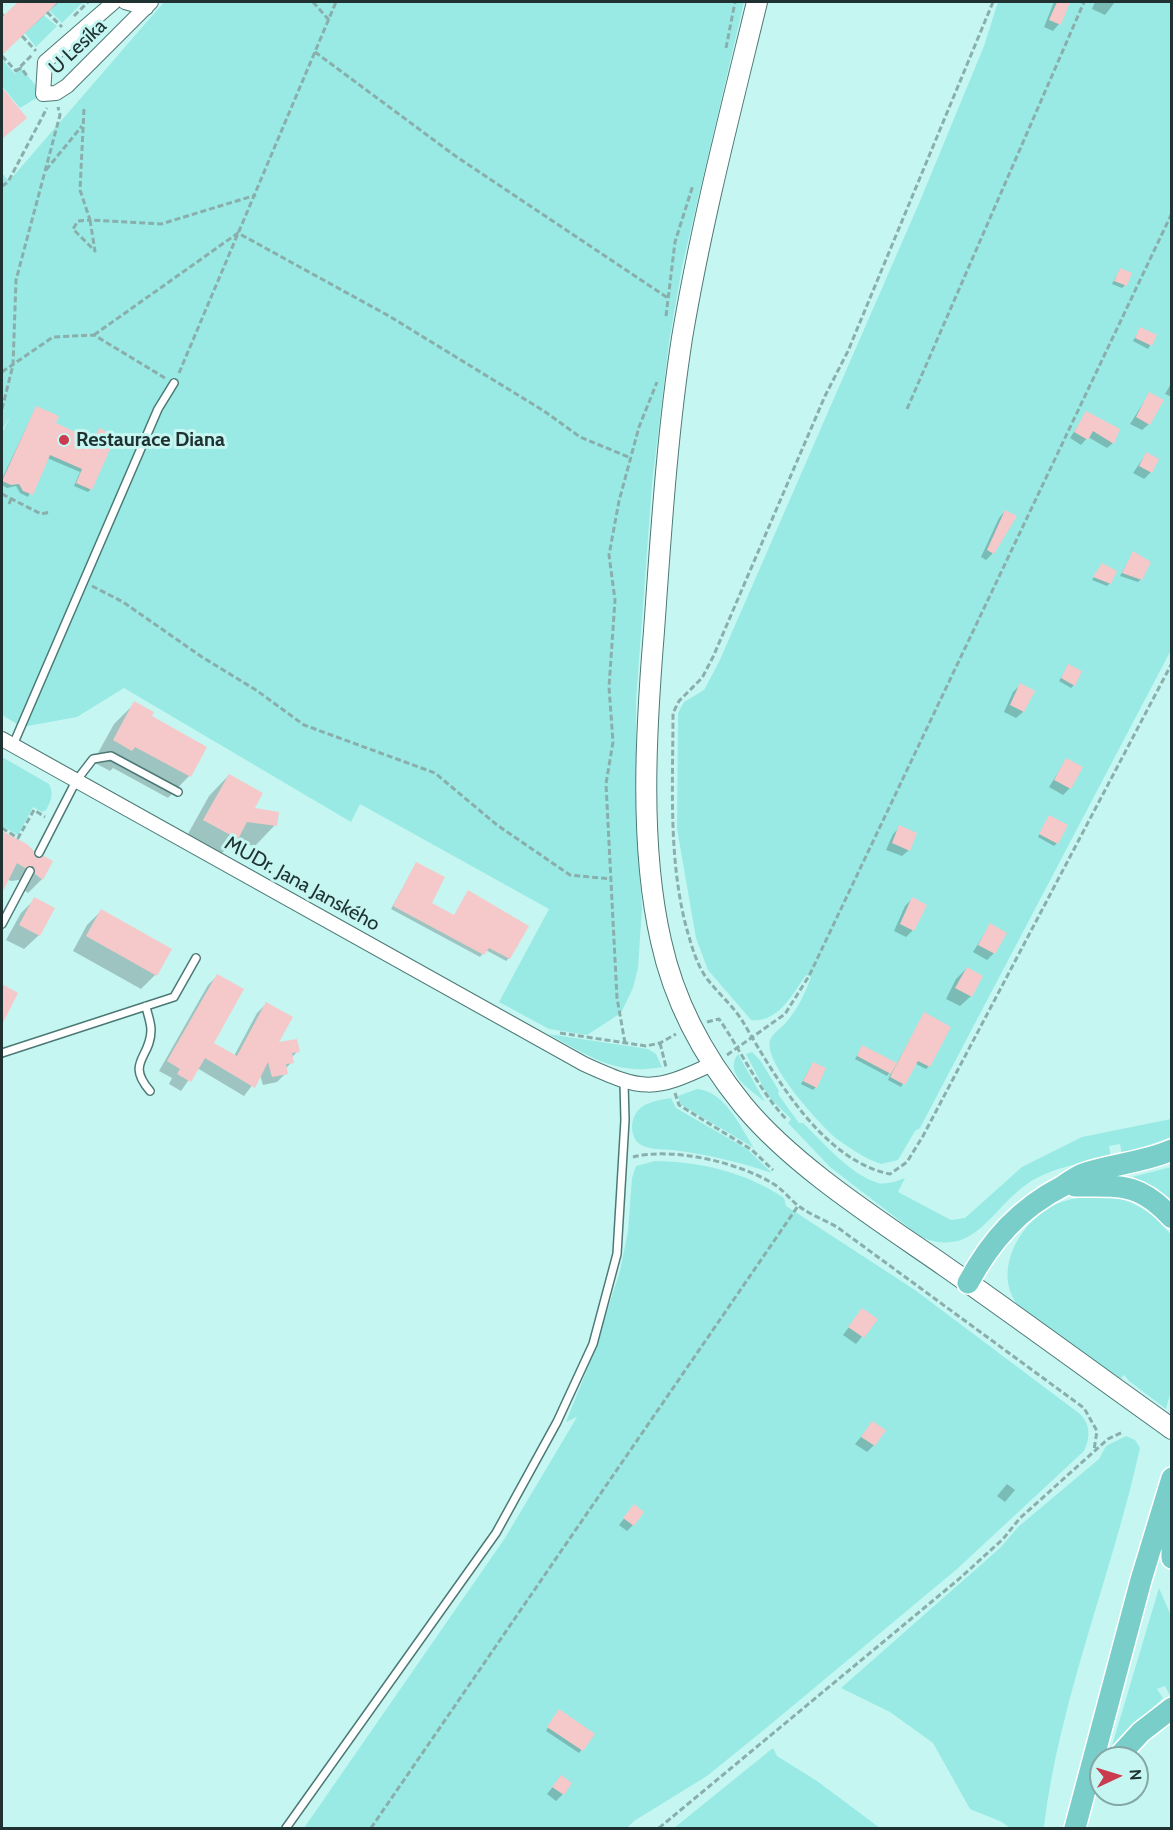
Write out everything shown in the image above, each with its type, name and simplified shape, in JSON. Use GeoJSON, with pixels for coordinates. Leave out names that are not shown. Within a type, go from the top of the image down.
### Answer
{"type":"FeatureCollection","features":[{"type":"Feature","properties":{"kind":"main road"},"geometry":{"type":"LineString","coordinates":[[757,2],[697,258],[681,344],[664,485],[648,702],[648,822],[655,907],[661,944],[691,1026],[712,1064],[744,1106],[779,1145],[886,1226],[1172,1429]]}},
{"type":"Feature","properties":{"kind":"main road"},"geometry":{"type":"LineString","coordinates":[[968,1283],[988,1250],[1012,1221],[1043,1195],[1082,1174],[1135,1163],[1172,1150]]}},
{"type":"Feature","properties":{"kind":"main road"},"geometry":{"type":"LineString","coordinates":[[1063,1186],[1126,1186],[1149,1197],[1172,1218]]}},
{"type":"Feature","properties":{"kind":"main road"},"geometry":{"type":"LineString","coordinates":[[1077,1822],[1141,1580],[1172,1478]]}},
{"type":"Feature","properties":{"kind":"main road"},"geometry":{"type":"LineString","coordinates":[[1172,1522],[1172,1558]]}},
{"type":"Feature","properties":{"kind":"main road"},"geometry":{"type":"LineString","coordinates":[[1128,1746],[1141,1732],[1172,1708]]}},
{"type":"Feature","properties":{"kind":"main road"},"geometry":{"type":"LineString","coordinates":[[1077,1822],[1089,1800]]}},
{"type":"Feature","properties":{"kind":"street","name":"U Lesíka"},"geometry":{"type":"LineString","coordinates":[[114,2],[45,62],[49,94],[67,86],[149,5]]}},
{"type":"Feature","properties":{"kind":"street","name":"U Lesíka"},"geometry":{"type":"LineString","coordinates":[[125,2],[149,5]]}},
{"type":"Feature","properties":{"kind":"street","name":"MUDr. Jana Janského"},"geometry":{"type":"LineString","coordinates":[[7,742],[584,1064],[624,1082]]}},
{"type":"Feature","properties":{"kind":"street"},"geometry":{"type":"LineString","coordinates":[[624,1082],[639,1086],[670,1082],[712,1064]]}},
{"type":"Feature","properties":{"kind":"lane"},"geometry":{"type":"LineString","coordinates":[[7,742],[84,582],[158,409],[174,383]]}},
{"type":"Feature","properties":{"kind":"lane"},"geometry":{"type":"LineString","coordinates":[[39,853],[76,781],[93,759],[111,756],[178,792]]}},
{"type":"Feature","properties":{"kind":"lane"},"geometry":{"type":"LineString","coordinates":[[2,924],[30,871]]}},
{"type":"Feature","properties":{"kind":"lane"},"geometry":{"type":"LineString","coordinates":[[2,1053],[174,997],[196,958]]}},
{"type":"Feature","properties":{"kind":"lane"},"geometry":{"type":"LineString","coordinates":[[146,1006],[152,1031],[139,1066],[139,1078],[150,1091]]}},
{"type":"Feature","properties":{"kind":"lane"},"geometry":{"type":"LineString","coordinates":[[286,1828],[496,1533],[557,1422],[593,1344],[617,1254],[624,1082]]}},
{"type":"Feature","properties":{"kind":"path"},"geometry":{"type":"LineString","coordinates":[[313,2],[329,20]]}},
{"type":"Feature","properties":{"kind":"path"},"geometry":{"type":"LineString","coordinates":[[94,335],[174,383],[256,195],[336,2]]}},
{"type":"Feature","properties":{"kind":"path"},"geometry":{"type":"LineString","coordinates":[[993,2],[848,351],[825,396],[712,657],[702,678],[679,701],[673,713],[673,851],[686,928],[696,959],[706,979],[742,1020],[751,1038],[805,1117],[853,1160],[869,1169],[890,1174],[907,1162],[1172,663]]}},
{"type":"Feature","properties":{"kind":"path"},"geometry":{"type":"LineString","coordinates":[[907,410],[1084,2]]}},
{"type":"Feature","properties":{"kind":"path"},"geometry":{"type":"LineString","coordinates":[[47,12],[62,27]]}},
{"type":"Feature","properties":{"kind":"path"},"geometry":{"type":"LineString","coordinates":[[22,36],[36,51]]}},
{"type":"Feature","properties":{"kind":"path"},"geometry":{"type":"LineString","coordinates":[[315,52],[454,155],[668,298]]}},
{"type":"Feature","properties":{"kind":"path"},"geometry":{"type":"LineString","coordinates":[[2,408],[14,364],[16,280],[60,115],[49,94],[21,68],[16,71]]}},
{"type":"Feature","properties":{"kind":"path"},"geometry":{"type":"LineString","coordinates":[[2,186],[8,182],[50,102],[49,94]]}},
{"type":"Feature","properties":{"kind":"path"},"geometry":{"type":"LineString","coordinates":[[84,109],[80,190],[90,220],[95,251],[73,229],[78,222],[90,220],[161,224],[256,195]]}},
{"type":"Feature","properties":{"kind":"path"},"geometry":{"type":"LineString","coordinates":[[45,172],[83,125]]}},
{"type":"Feature","properties":{"kind":"path"},"geometry":{"type":"LineString","coordinates":[[712,1064],[785,1014],[809,976],[1172,213]]}},
{"type":"Feature","properties":{"kind":"path"},"geometry":{"type":"LineString","coordinates":[[2,372],[53,337],[94,335],[238,233]]}},
{"type":"Feature","properties":{"kind":"path"},"geometry":{"type":"LineString","coordinates":[[238,233],[389,316],[544,411],[580,437],[631,458]]}},
{"type":"Feature","properties":{"kind":"path"},"geometry":{"type":"LineString","coordinates":[[2,494],[41,514],[51,512]]}},
{"type":"Feature","properties":{"kind":"path"},"geometry":{"type":"LineString","coordinates":[[9,504],[12,499]]}},
{"type":"Feature","properties":{"kind":"path"},"geometry":{"type":"LineString","coordinates":[[84,582],[123,602],[202,657],[256,690],[304,725],[435,773],[497,825],[570,875],[611,879]]}},
{"type":"Feature","properties":{"kind":"path"},"geometry":{"type":"LineString","coordinates":[[2,828],[18,838],[34,810],[49,819],[52,813]]}},
{"type":"Feature","properties":{"kind":"path"},"geometry":{"type":"LineString","coordinates":[[551,1032],[646,1046],[660,1043],[691,1026],[719,1019],[739,1047],[765,1097],[786,1119]]}},
{"type":"Feature","properties":{"kind":"path"},"geometry":{"type":"LineString","coordinates":[[660,1043],[670,1082],[679,1105],[752,1150],[772,1170]]}},
{"type":"Feature","properties":{"kind":"path"},"geometry":{"type":"LineString","coordinates":[[622,1160],[647,1153],[718,1162],[771,1183],[798,1206],[837,1227],[1084,1408],[1096,1431],[1094,1452]]}},
{"type":"Feature","properties":{"kind":"path"},"geometry":{"type":"LineString","coordinates":[[370,1828],[798,1206]]}},
{"type":"Feature","properties":{"kind":"path"},"geometry":{"type":"LineString","coordinates":[[659,1828],[959,1579],[1003,1539],[1020,1518],[1108,1439],[1123,1432]]}},
{"type":"Feature","properties":{"kind":"shaded area"},"geometry":{"type":"Polygon","coordinates":[[[83,2],[62,23],[50,11],[56,3],[83,2]]]}},
{"type":"Feature","properties":{"kind":"shaded area"},"geometry":{"type":"Polygon","coordinates":[[[164,2],[744,2],[682,267],[669,342],[652,484],[636,701],[636,822],[642,908],[638,968],[633,988],[621,1013],[587,1035],[549,1029],[499,1002],[549,909],[360,804],[351,822],[124,688],[77,717],[22,727],[2,715],[2,433],[11,415],[2,430],[2,173],[9,181],[164,2]]]}},
{"type":"Feature","properties":{"kind":"shaded area"},"geometry":{"type":"Polygon","coordinates":[[[998,2],[1170,2],[1171,650],[920,1128],[915,1131],[898,1160],[881,1164],[858,1153],[829,1132],[794,1092],[774,1061],[770,1048],[771,1038],[795,1011],[811,977],[806,975],[790,999],[777,1012],[761,1020],[751,1020],[708,970],[696,938],[677,829],[678,713],[684,702],[704,690],[719,662],[920,201],[984,46],[998,2]]]}},
{"type":"Feature","properties":{"kind":"shaded area"},"geometry":{"type":"Polygon","coordinates":[[[43,15],[57,26],[36,47],[24,32],[43,15]]]}},
{"type":"Feature","properties":{"kind":"shaded area"},"geometry":{"type":"Polygon","coordinates":[[[2,59],[15,74],[21,68],[43,94],[20,108],[2,86],[2,59]]]}},
{"type":"Feature","properties":{"kind":"shaded area"},"geometry":{"type":"Polygon","coordinates":[[[2,757],[49,784],[52,794],[46,810],[42,812],[33,807],[18,835],[2,826],[2,757]]]}},
{"type":"Feature","properties":{"kind":"shaded area"},"geometry":{"type":"Polygon","coordinates":[[[548,1034],[648,1049],[656,1054],[662,1067],[630,1069],[602,1062],[548,1034]]]}},
{"type":"Feature","properties":{"kind":"shaded area"},"geometry":{"type":"Polygon","coordinates":[[[752,1052],[760,1060],[779,1091],[778,1094],[799,1123],[803,1123],[847,1165],[867,1179],[878,1183],[888,1183],[905,1178],[898,1192],[951,1220],[965,1218],[1022,1167],[1082,1137],[1171,1119],[1171,1137],[1122,1155],[1120,1144],[1109,1146],[1111,1157],[1046,1173],[1027,1184],[980,1229],[968,1237],[955,1242],[939,1242],[921,1237],[830,1167],[788,1123],[791,1119],[768,1096],[746,1054],[752,1052]]]}},
{"type":"Feature","properties":{"kind":"shaded area"},"geometry":{"type":"Polygon","coordinates":[[[738,1054],[765,1102],[746,1087],[736,1075],[734,1061],[738,1054]]]}},
{"type":"Feature","properties":{"kind":"shaded area"},"geometry":{"type":"Polygon","coordinates":[[[697,1089],[707,1091],[724,1103],[754,1148],[680,1104],[678,1096],[697,1089]]]}},
{"type":"Feature","properties":{"kind":"shaded area"},"geometry":{"type":"Polygon","coordinates":[[[671,1098],[676,1108],[747,1149],[772,1173],[710,1156],[640,1145],[635,1140],[632,1131],[635,1114],[648,1103],[671,1098]]]}},
{"type":"Feature","properties":{"kind":"shaded area"},"geometry":{"type":"Polygon","coordinates":[[[655,1161],[706,1166],[722,1170],[754,1181],[784,1198],[786,1206],[915,1290],[1080,1414],[1084,1418],[1088,1432],[1084,1451],[957,1569],[765,1729],[707,1776],[634,1821],[627,1828],[304,1828],[505,1538],[577,1417],[566,1422],[592,1357],[620,1271],[628,1231],[632,1178],[636,1166],[655,1161]]]}},
{"type":"Feature","properties":{"kind":"shaded area"},"geometry":{"type":"Polygon","coordinates":[[[1171,1167],[1171,1200],[1156,1188],[1132,1177],[1171,1167]]]}},
{"type":"Feature","properties":{"kind":"shaded area"},"geometry":{"type":"Polygon","coordinates":[[[1102,1195],[1141,1207],[1157,1219],[1171,1235],[1172,1387],[1166,1409],[1124,1375],[1120,1379],[1026,1313],[1015,1300],[1009,1286],[1008,1271],[1017,1240],[1039,1215],[1064,1201],[1102,1195]]]}},
{"type":"Feature","properties":{"kind":"shaded area"},"geometry":{"type":"Polygon","coordinates":[[[1126,1436],[1135,1440],[1140,1448],[1062,1730],[1044,1826],[1043,1828],[1010,1828],[1002,1822],[970,1809],[933,1743],[890,1712],[841,1688],[1000,1548],[1018,1527],[1099,1459],[1106,1446],[1126,1436]]]}},
{"type":"Feature","properties":{"kind":"shaded area"},"geometry":{"type":"Polygon","coordinates":[[[1159,1588],[1171,1616],[1171,1693],[1169,1694],[1165,1686],[1157,1689],[1163,1698],[1112,1746],[1159,1588]]]}},
{"type":"Feature","properties":{"kind":"shaded area"},"geometry":{"type":"Polygon","coordinates":[[[773,1748],[777,1756],[817,1781],[880,1828],[674,1828],[773,1748]]]}},
{"type":"Feature","properties":{"kind":"building"},"geometry":{"type":"Polygon","coordinates":[[[18,2],[58,2],[2,55],[2,17],[18,2]]]}},
{"type":"Feature","properties":{"kind":"building"},"geometry":{"type":"Polygon","coordinates":[[[1057,2],[1070,2],[1061,25],[1049,20],[1057,2]]]}},
{"type":"Feature","properties":{"kind":"building"},"geometry":{"type":"Polygon","coordinates":[[[2,87],[27,118],[2,139],[2,87]]]}},
{"type":"Feature","properties":{"kind":"building"},"geometry":{"type":"Polygon","coordinates":[[[1120,268],[1132,273],[1127,286],[1114,281],[1120,268]]]}},
{"type":"Feature","properties":{"kind":"building"},"geometry":{"type":"Polygon","coordinates":[[[1140,327],[1157,335],[1152,346],[1135,338],[1140,327]]]}},
{"type":"Feature","properties":{"kind":"building"},"geometry":{"type":"Polygon","coordinates":[[[1149,392],[1164,400],[1150,425],[1136,417],[1149,392]]]}},
{"type":"Feature","properties":{"kind":"building"},"geometry":{"type":"Polygon","coordinates":[[[36,406],[59,416],[56,423],[93,440],[99,428],[116,436],[92,490],[76,483],[82,469],[50,455],[33,495],[23,491],[19,484],[11,485],[2,481],[36,406]]]}},
{"type":"Feature","properties":{"kind":"building"},"geometry":{"type":"Polygon","coordinates":[[[1086,411],[1120,429],[1114,444],[1093,431],[1088,440],[1074,432],[1086,411]]]}},
{"type":"Feature","properties":{"kind":"building"},"geometry":{"type":"Polygon","coordinates":[[[1146,452],[1159,459],[1152,473],[1139,466],[1146,452]]]}},
{"type":"Feature","properties":{"kind":"building"},"geometry":{"type":"Polygon","coordinates":[[[1005,510],[1017,516],[994,554],[987,550],[1005,510]]]}},
{"type":"Feature","properties":{"kind":"building"},"geometry":{"type":"Polygon","coordinates":[[[1133,551],[1151,562],[1142,580],[1122,573],[1133,551]]]}},
{"type":"Feature","properties":{"kind":"building"},"geometry":{"type":"Polygon","coordinates":[[[1102,563],[1117,571],[1111,584],[1093,577],[1102,563]]]}},
{"type":"Feature","properties":{"kind":"building"},"geometry":{"type":"Polygon","coordinates":[[[1068,664],[1082,671],[1075,686],[1061,678],[1068,664]]]}},
{"type":"Feature","properties":{"kind":"building"},"geometry":{"type":"Polygon","coordinates":[[[1020,683],[1035,691],[1024,712],[1010,705],[1020,683]]]}},
{"type":"Feature","properties":{"kind":"building"},"geometry":{"type":"Polygon","coordinates":[[[134,701],[154,712],[152,716],[207,747],[191,777],[135,747],[132,751],[113,740],[134,701]]]}},
{"type":"Feature","properties":{"kind":"building"},"geometry":{"type":"Polygon","coordinates":[[[1066,758],[1083,767],[1071,789],[1054,780],[1066,758]]]}},
{"type":"Feature","properties":{"kind":"building"},"geometry":{"type":"Polygon","coordinates":[[[229,774],[263,793],[255,808],[279,812],[277,826],[247,822],[238,839],[203,820],[229,774]]]}},
{"type":"Feature","properties":{"kind":"building"},"geometry":{"type":"Polygon","coordinates":[[[1049,815],[1068,825],[1058,844],[1039,834],[1049,815]]]}},
{"type":"Feature","properties":{"kind":"building"},"geometry":{"type":"Polygon","coordinates":[[[899,825],[917,833],[910,851],[892,843],[899,825]]]}},
{"type":"Feature","properties":{"kind":"building"},"geometry":{"type":"Polygon","coordinates":[[[2,831],[27,844],[34,851],[36,858],[44,856],[53,861],[43,880],[35,874],[33,866],[25,868],[17,863],[2,893],[2,831]]]}},
{"type":"Feature","properties":{"kind":"building"},"geometry":{"type":"Polygon","coordinates":[[[416,862],[445,877],[432,903],[454,915],[468,890],[529,926],[510,959],[489,948],[484,955],[393,906],[416,862]]]}},
{"type":"Feature","properties":{"kind":"building"},"geometry":{"type":"Polygon","coordinates":[[[34,897],[55,908],[40,936],[19,925],[34,897]]]}},
{"type":"Feature","properties":{"kind":"building"},"geometry":{"type":"Polygon","coordinates":[[[912,897],[927,905],[914,931],[900,924],[912,897]]]}},
{"type":"Feature","properties":{"kind":"building"},"geometry":{"type":"Polygon","coordinates":[[[101,909],[172,949],[157,976],[86,936],[101,909]]]}},
{"type":"Feature","properties":{"kind":"building"},"geometry":{"type":"Polygon","coordinates":[[[990,923],[1007,933],[995,954],[978,945],[990,923]]]}},
{"type":"Feature","properties":{"kind":"building"},"geometry":{"type":"Polygon","coordinates":[[[967,967],[983,976],[972,997],[955,988],[967,967]]]}},
{"type":"Feature","properties":{"kind":"building"},"geometry":{"type":"Polygon","coordinates":[[[217,974],[244,989],[214,1043],[237,1056],[266,1002],[293,1017],[279,1042],[297,1039],[300,1052],[292,1053],[294,1063],[286,1064],[288,1074],[272,1077],[268,1062],[255,1088],[205,1058],[191,1082],[177,1074],[180,1069],[167,1061],[217,974]]]}},
{"type":"Feature","properties":{"kind":"building"},"geometry":{"type":"Polygon","coordinates":[[[2,984],[18,993],[2,1025],[2,984]]]}},
{"type":"Feature","properties":{"kind":"building"},"geometry":{"type":"Polygon","coordinates":[[[924,1012],[951,1027],[930,1067],[918,1061],[905,1085],[890,1077],[924,1012]]]}},
{"type":"Feature","properties":{"kind":"building"},"geometry":{"type":"Polygon","coordinates":[[[862,1045],[897,1063],[891,1074],[857,1056],[862,1045]]]}},
{"type":"Feature","properties":{"kind":"building"},"geometry":{"type":"Polygon","coordinates":[[[813,1062],[826,1068],[817,1088],[803,1081],[813,1062]]]}},
{"type":"Feature","properties":{"kind":"building"},"geometry":{"type":"Polygon","coordinates":[[[862,1308],[878,1319],[864,1338],[848,1327],[862,1308]]]}},
{"type":"Feature","properties":{"kind":"building"},"geometry":{"type":"Polygon","coordinates":[[[872,1421],[886,1430],[875,1446],[861,1437],[872,1421]]]}},
{"type":"Feature","properties":{"kind":"building"},"geometry":{"type":"Polygon","coordinates":[[[634,1504],[644,1512],[634,1526],[623,1518],[634,1504]]]}},
{"type":"Feature","properties":{"kind":"building"},"geometry":{"type":"Polygon","coordinates":[[[559,1709],[595,1734],[583,1751],[547,1727],[559,1709]]]}},
{"type":"Feature","properties":{"kind":"building"},"geometry":{"type":"Polygon","coordinates":[[[561,1775],[572,1783],[564,1795],[552,1787],[561,1775]]]}},
{"type":"Feature","properties":{"kind":"place","name":"Restaurace Diana"},"geometry":{"type":"Point","coordinates":[64,440]}}]}
